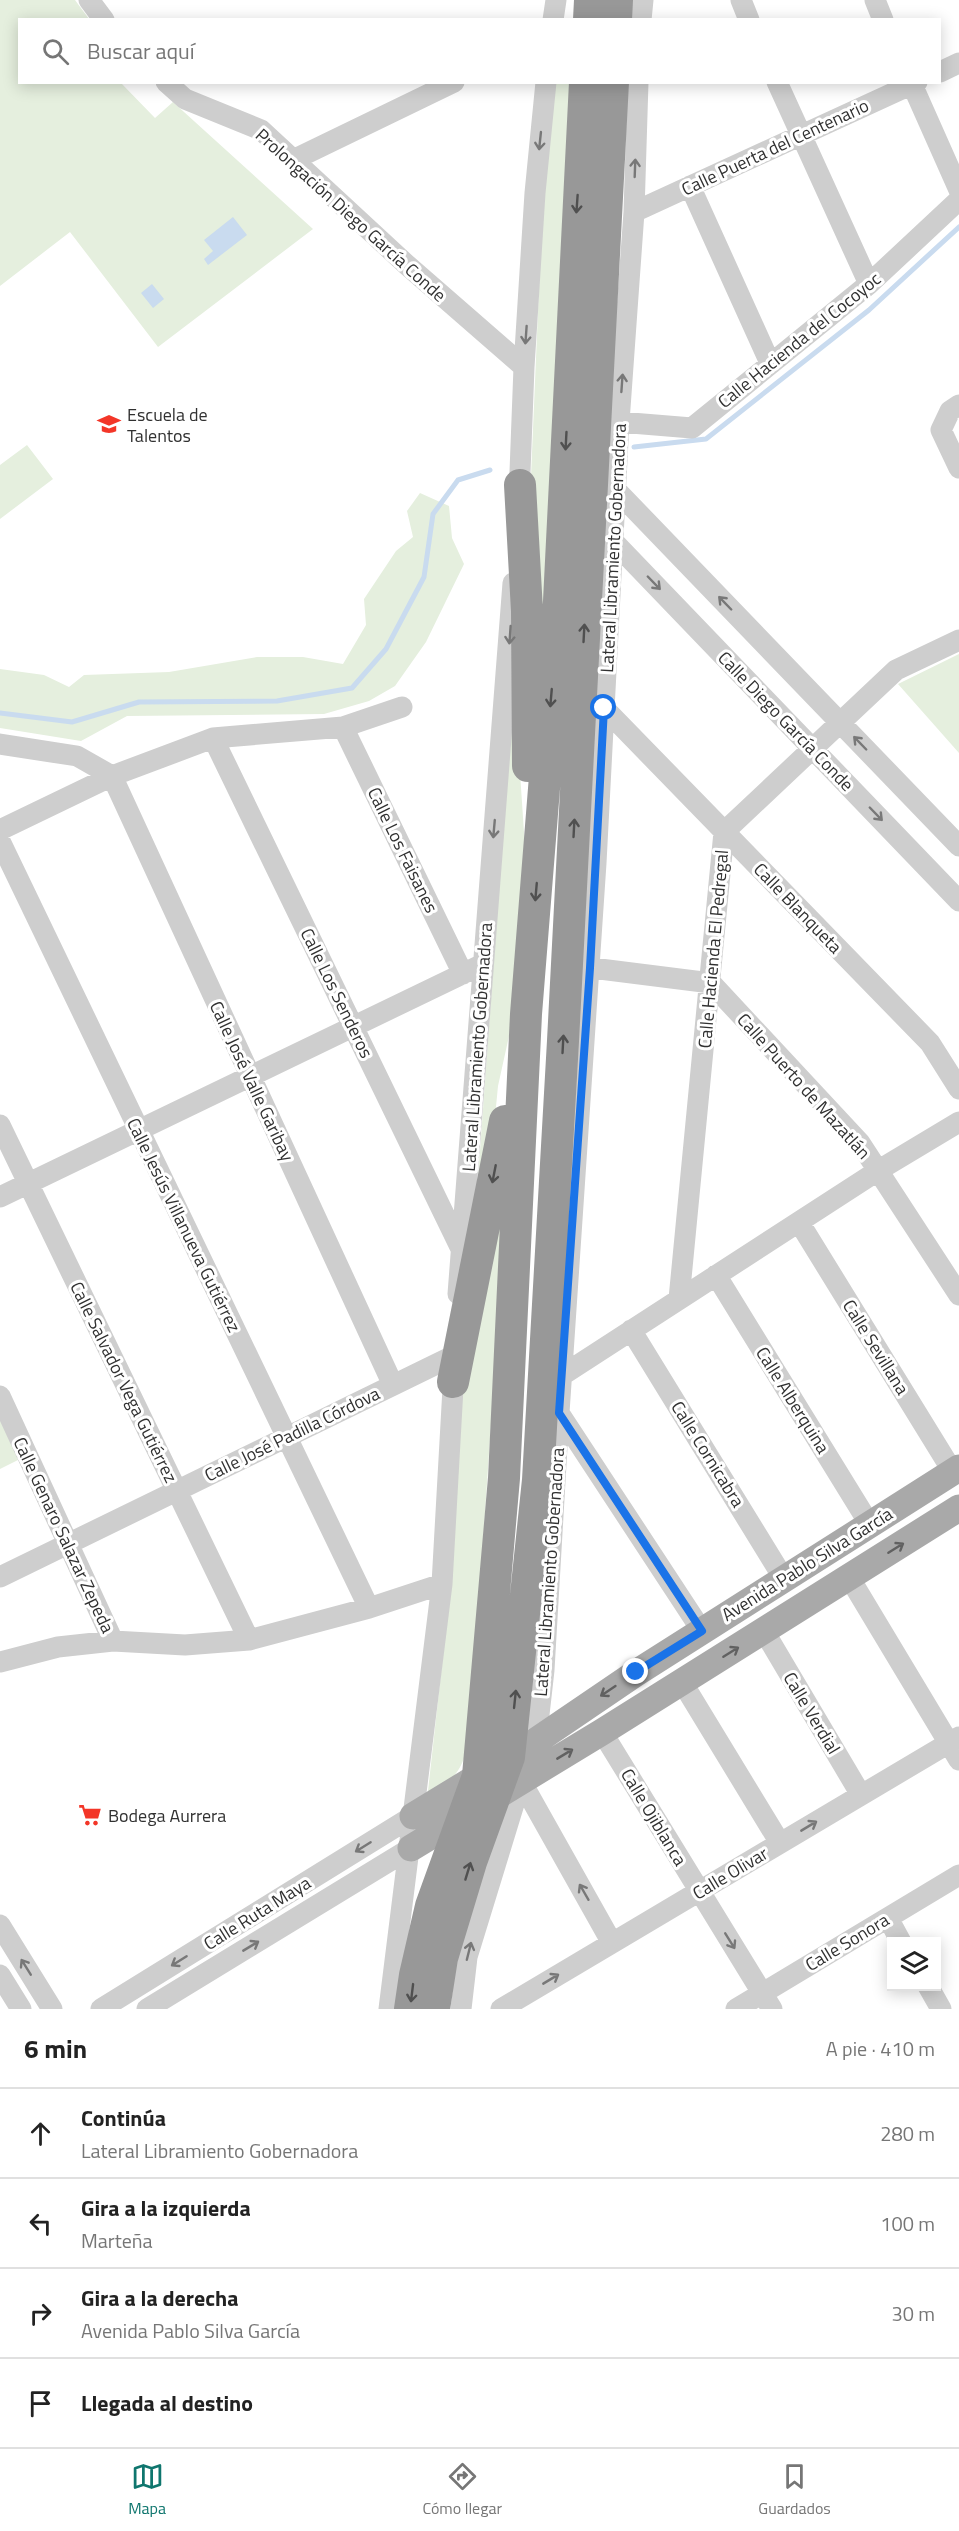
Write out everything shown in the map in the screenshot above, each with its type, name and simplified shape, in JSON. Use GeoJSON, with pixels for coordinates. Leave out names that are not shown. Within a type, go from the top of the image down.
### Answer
{"type":"FeatureCollection","features":[{"type":"Feature","properties":{"kind":"highway"},"geometry":{"type":"LineString","coordinates":[[589,18],[590,0]]}},
{"type":"Feature","properties":{"kind":"highway"},"geometry":{"type":"LineString","coordinates":[[616,18],[617,0]]}},
{"type":"Feature","properties":{"kind":"highway"},"geometry":{"type":"LineString","coordinates":[[410,2009],[415,1975],[431,1906],[461,1818],[501,1778],[504,1478],[526,1014],[559,601],[585,84]]}},
{"type":"Feature","properties":{"kind":"highway"},"geometry":{"type":"LineString","coordinates":[[435,2009],[442,1958],[471,1862],[501,1778],[538,1479],[578,966],[613,84]]}},
{"type":"Feature","properties":{"kind":"highway"},"geometry":{"type":"LineString","coordinates":[[520,485],[526,611],[527,761],[540,854]]}},
{"type":"Feature","properties":{"kind":"highway"},"geometry":{"type":"LineString","coordinates":[[454,1368],[526,1014]]}},
{"type":"Feature","properties":{"kind":"main road","name":"Avenida Pablo Silva García"},"geometry":{"type":"LineString","coordinates":[[501,1778],[536,1741],[702,1631],[956,1470]]}},
{"type":"Feature","properties":{"kind":"main road","name":"Avenida Pablo Silva García"},"geometry":{"type":"LineString","coordinates":[[413,1816],[602,1732],[849,1577],[957,1513]]}},
{"type":"Feature","properties":{"kind":"main road"},"geometry":{"type":"LineString","coordinates":[[411,1848],[461,1818]]}},
{"type":"Feature","properties":{"kind":"street"},"geometry":{"type":"LineString","coordinates":[[89,0],[102,18]]}},
{"type":"Feature","properties":{"kind":"street"},"geometry":{"type":"LineString","coordinates":[[553,18],[556,0]]}},
{"type":"Feature","properties":{"kind":"street"},"geometry":{"type":"LineString","coordinates":[[641,18],[643,0]]}},
{"type":"Feature","properties":{"kind":"street"},"geometry":{"type":"LineString","coordinates":[[741,0],[748,18]]}},
{"type":"Feature","properties":{"kind":"street"},"geometry":{"type":"LineString","coordinates":[[875,0],[882,18]]}},
{"type":"Feature","properties":{"kind":"street"},"geometry":{"type":"LineString","coordinates":[[941,71],[959,63]]}},
{"type":"Feature","properties":{"kind":"street","name":"Prolongación Diego García Conde"},"geometry":{"type":"LineString","coordinates":[[168,84],[185,99],[261,130],[407,265],[524,367]]}},
{"type":"Feature","properties":{"kind":"street"},"geometry":{"type":"LineString","coordinates":[[293,160],[450,84]]}},
{"type":"Feature","properties":{"kind":"street","name":"Lateral Libramiento Gobernadora"},"geometry":{"type":"LineString","coordinates":[[389,2009],[411,1848],[442,1584],[461,1249],[520,485],[524,367],[535,193],[546,84]]}},
{"type":"Feature","properties":{"kind":"street","name":"Lateral Libramiento Gobernadora"},"geometry":{"type":"LineString","coordinates":[[536,1741],[544,1670],[559,1413],[578,966],[604,708],[633,212],[638,84]]}},
{"type":"Feature","properties":{"kind":"street"},"geometry":{"type":"LineString","coordinates":[[778,84],[869,284]]}},
{"type":"Feature","properties":{"kind":"street","name":"Calle Puerta del Centenario"},"geometry":{"type":"LineString","coordinates":[[633,212],[911,84]]}},
{"type":"Feature","properties":{"kind":"street"},"geometry":{"type":"LineString","coordinates":[[913,84],[959,190]]}},
{"type":"Feature","properties":{"kind":"street"},"geometry":{"type":"LineString","coordinates":[[690,186],[770,363]]}},
{"type":"Feature","properties":{"kind":"street","name":"Calle Hacienda del Cocoyoc"},"geometry":{"type":"LineString","coordinates":[[619,422],[692,428],[869,284],[959,200]]}},
{"type":"Feature","properties":{"kind":"street"},"geometry":{"type":"LineString","coordinates":[[959,405],[950,411],[941,430],[959,468]]}},
{"type":"Feature","properties":{"kind":"street","name":"Calle Diego García Conde"},"geometry":{"type":"LineString","coordinates":[[616,490],[959,846]]}},
{"type":"Feature","properties":{"kind":"street","name":"Calle Diego García Conde"},"geometry":{"type":"LineString","coordinates":[[613,541],[959,901]]}},
{"type":"Feature","properties":{"kind":"street","name":"Calle Hacienda El Pedregal"},"geometry":{"type":"LineString","coordinates":[[679,1299],[724,832],[896,670],[959,640]]}},
{"type":"Feature","properties":{"kind":"street"},"geometry":{"type":"LineString","coordinates":[[0,830],[112,776],[213,738],[343,727],[402,706]]}},
{"type":"Feature","properties":{"kind":"street","name":"Calle Blanqueta"},"geometry":{"type":"LineString","coordinates":[[604,708],[930,1043],[959,1089]]}},
{"type":"Feature","properties":{"kind":"street","name":"Calle Los Faisanes"},"geometry":{"type":"LineString","coordinates":[[343,727],[463,974]]}},
{"type":"Feature","properties":{"kind":"street","name":"Calle Los Senderos"},"geometry":{"type":"LineString","coordinates":[[213,738],[461,1249]]}},
{"type":"Feature","properties":{"kind":"street"},"geometry":{"type":"LineString","coordinates":[[0,744],[77,756],[112,776]]}},
{"type":"Feature","properties":{"kind":"street","name":"Calle José Valle Garibay"},"geometry":{"type":"LineString","coordinates":[[112,776],[393,1385]]}},
{"type":"Feature","properties":{"kind":"street","name":"Calle Jesús Villanueva Gutiérrez"},"geometry":{"type":"LineString","coordinates":[[0,842],[369,1608]]}},
{"type":"Feature","properties":{"kind":"street"},"geometry":{"type":"LineString","coordinates":[[0,1197],[483,964]]}},
{"type":"Feature","properties":{"kind":"street"},"geometry":{"type":"LineString","coordinates":[[578,966],[711,983]]}},
{"type":"Feature","properties":{"kind":"street","name":"Calle Puerto de Mazatlán"},"geometry":{"type":"LineString","coordinates":[[711,983],[860,1143],[959,1295]]}},
{"type":"Feature","properties":{"kind":"street"},"geometry":{"type":"LineString","coordinates":[[561,1376],[799,1221],[959,1122]]}},
{"type":"Feature","properties":{"kind":"street","name":"Calle Salvador Vega Gutiérrez"},"geometry":{"type":"LineString","coordinates":[[0,1125],[249,1640]]}},
{"type":"Feature","properties":{"kind":"street","name":"Calle Sevillana"},"geometry":{"type":"LineString","coordinates":[[799,1221],[956,1470]]}},
{"type":"Feature","properties":{"kind":"street","name":"Calle Alberquina"},"geometry":{"type":"LineString","coordinates":[[716,1275],[870,1525]]}},
{"type":"Feature","properties":{"kind":"street","name":"Calle Cornicabra"},"geometry":{"type":"LineString","coordinates":[[631,1330],[784,1579]]}},
{"type":"Feature","properties":{"kind":"street","name":"Calle José Padilla Córdova"},"geometry":{"type":"LineString","coordinates":[[0,1577],[393,1385],[454,1368]]}},
{"type":"Feature","properties":{"kind":"street","name":"Calle Genaro Salazar Zepeda"},"geometry":{"type":"LineString","coordinates":[[0,1396],[113,1641]]}},
{"type":"Feature","properties":{"kind":"street"},"geometry":{"type":"LineString","coordinates":[[559,1413],[702,1631]]}},
{"type":"Feature","properties":{"kind":"street"},"geometry":{"type":"LineString","coordinates":[[849,1577],[956,1747]]}},
{"type":"Feature","properties":{"kind":"street"},"geometry":{"type":"LineString","coordinates":[[0,1662],[58,1647],[113,1641],[185,1645],[249,1640],[369,1608],[442,1584]]}},
{"type":"Feature","properties":{"kind":"street","name":"Calle Verdial"},"geometry":{"type":"LineString","coordinates":[[764,1631],[861,1795]]}},
{"type":"Feature","properties":{"kind":"street"},"geometry":{"type":"LineString","coordinates":[[682,1682],[780,1843]]}},
{"type":"Feature","properties":{"kind":"street","name":"Calle Ojiblanca"},"geometry":{"type":"LineString","coordinates":[[602,1732],[767,2001]]}},
{"type":"Feature","properties":{"kind":"street","name":"Calle Olivar"},"geometry":{"type":"LineString","coordinates":[[501,2009],[861,1795],[956,1747]]}},
{"type":"Feature","properties":{"kind":"street"},"geometry":{"type":"LineString","coordinates":[[501,1778],[612,1943]]}},
{"type":"Feature","properties":{"kind":"street"},"geometry":{"type":"LineString","coordinates":[[461,2009],[467,1957],[501,1778]]}},
{"type":"Feature","properties":{"kind":"street","name":"Calle Ruta Maya"},"geometry":{"type":"LineString","coordinates":[[101,2009],[413,1816]]}},
{"type":"Feature","properties":{"kind":"street","name":"Calle Ruta Maya"},"geometry":{"type":"LineString","coordinates":[[147,2009],[411,1848]]}},
{"type":"Feature","properties":{"kind":"street","name":"Calle Sonora"},"geometry":{"type":"LineString","coordinates":[[736,2009],[767,2001],[888,1918],[959,1875]]}},
{"type":"Feature","properties":{"kind":"street"},"geometry":{"type":"LineString","coordinates":[[888,1918],[900,1937]]}},
{"type":"Feature","properties":{"kind":"street"},"geometry":{"type":"LineString","coordinates":[[0,1925],[52,2009]]}},
{"type":"Feature","properties":{"kind":"street"},"geometry":{"type":"LineString","coordinates":[[0,1975],[21,2009]]}},
{"type":"Feature","properties":{"kind":"street"},"geometry":{"type":"LineString","coordinates":[[931,1991],[941,2009]]}},
{"type":"Feature","properties":{"kind":"green space"},"geometry":{"type":"Polygon","coordinates":[[[0,0],[75,0],[88,18],[18,18],[18,84],[122,84],[155,118],[173,102],[313,229],[158,347],[70,232],[0,286],[0,0]]]}},
{"type":"Feature","properties":{"kind":"green space"},"geometry":{"type":"Polygon","coordinates":[[[555,84],[573,84],[541,678],[530,500],[543,193],[555,84]]]}},
{"type":"Feature","properties":{"kind":"green space"},"geometry":{"type":"Polygon","coordinates":[[[27,445],[53,479],[0,519],[0,465],[27,445]]]}},
{"type":"Feature","properties":{"kind":"green space"},"geometry":{"type":"Polygon","coordinates":[[[420,493],[449,506],[452,538],[464,564],[426,642],[395,686],[369,701],[324,714],[127,716],[81,741],[0,728],[0,669],[44,675],[69,687],[84,675],[169,672],[257,657],[303,657],[343,664],[366,625],[364,599],[396,551],[413,537],[407,511],[420,493]]]}},
{"type":"Feature","properties":{"kind":"green space"},"geometry":{"type":"Polygon","coordinates":[[[959,654],[959,753],[898,684],[959,654]]]}},
{"type":"Feature","properties":{"kind":"green space"},"geometry":{"type":"Polygon","coordinates":[[[514,683],[528,892],[518,995],[498,1086],[489,1179],[478,1178],[514,683]]]}},
{"type":"Feature","properties":{"kind":"green space"},"geometry":{"type":"Polygon","coordinates":[[[507,1185],[470,1737],[464,1759],[456,1773],[427,1800],[451,1583],[462,1379],[507,1185]]]}},
{"type":"Feature","properties":{"kind":"green space"},"geometry":{"type":"Polygon","coordinates":[[[0,1418],[20,1459],[0,1469],[0,1418]]]}},
{"type":"Feature","properties":{"kind":"water"},"geometry":{"type":"Polygon","coordinates":[[[233,217],[247,235],[208,265],[204,259],[213,251],[204,240],[233,217]]]}},
{"type":"Feature","properties":{"kind":"water"},"geometry":{"type":"Polygon","coordinates":[[[152,284],[164,299],[153,308],[141,293],[152,284]]]}},
{"type":"Feature","properties":{"kind":"waterway"},"geometry":{"type":"LineString","coordinates":[[634,447],[706,439],[869,310],[959,227]]}},
{"type":"Feature","properties":{"kind":"waterway"},"geometry":{"type":"LineString","coordinates":[[0,713],[72,722],[139,702],[277,701],[352,688],[386,649],[424,577],[433,514],[458,480],[490,470]]}},
{"type":"Feature","properties":{"kind":"place","name":"Escuela de Talentos"},"geometry":{"type":"Point","coordinates":[109,424]}},
{"type":"Feature","properties":{"kind":"place","name":"Bodega Aurrera"},"geometry":{"type":"Point","coordinates":[90,1815]}},
{"type":"Feature","properties":{"kind":"route"},"geometry":{"type":"LineString","coordinates":[[604,708],[590,968],[559,1413],[702,1631],[636,1672]]}}]}
